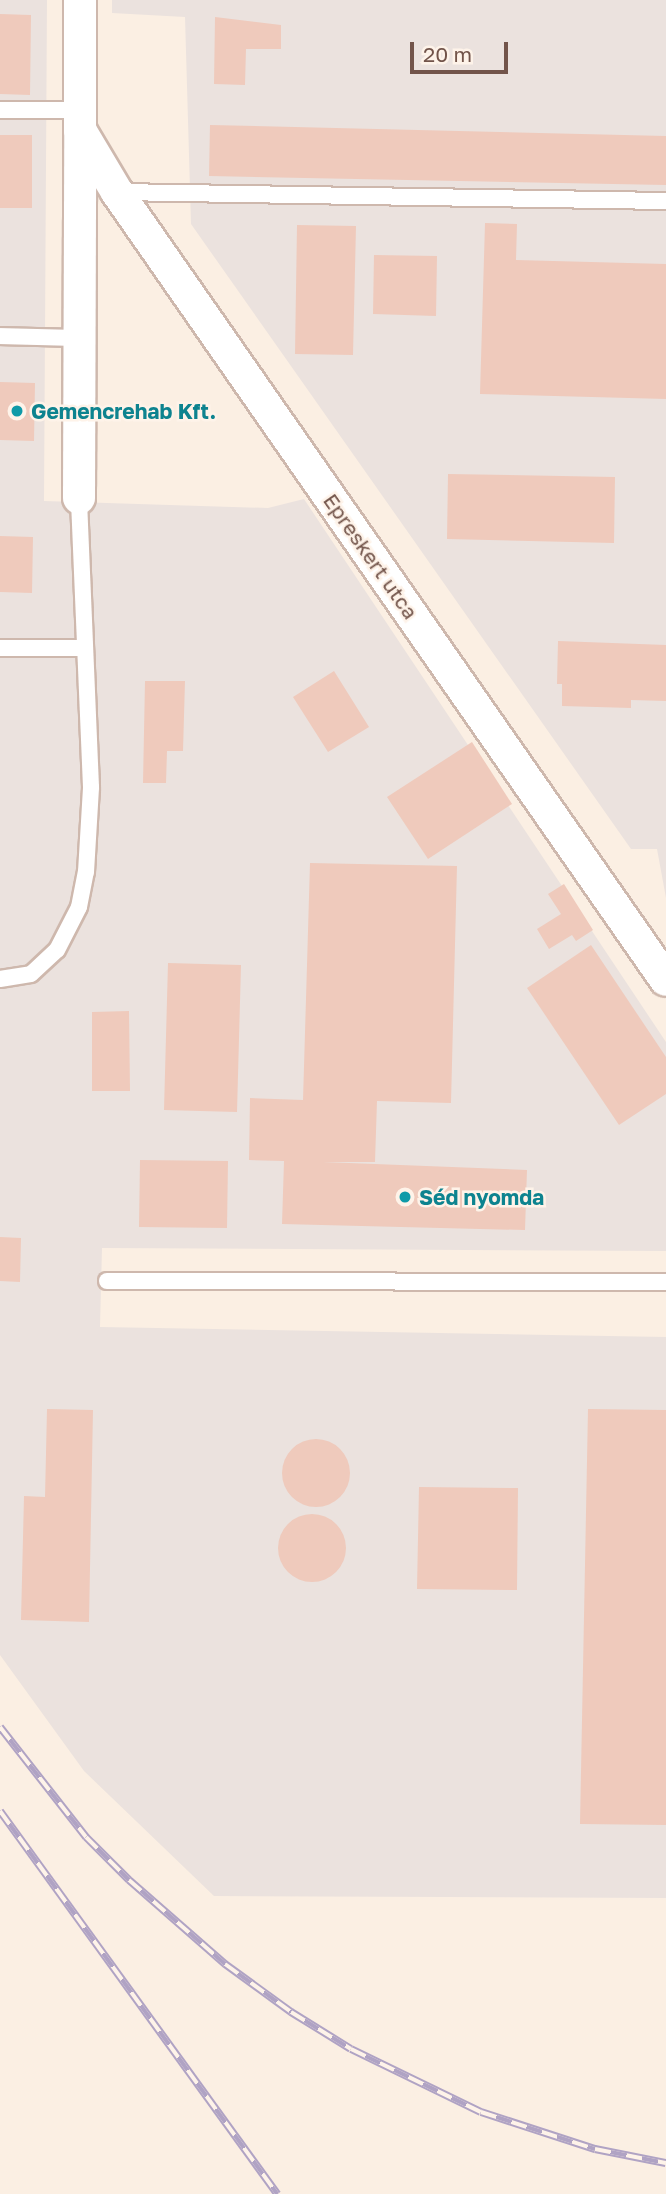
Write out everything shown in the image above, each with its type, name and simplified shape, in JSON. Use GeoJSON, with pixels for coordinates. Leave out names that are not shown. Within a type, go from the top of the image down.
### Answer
{"type":"FeatureCollection","features":[{"type":"Feature","properties":{"kind":"street"},"geometry":{"type":"LineString","coordinates":[[79,498],[80,0]]}},
{"type":"Feature","properties":{"kind":"street","name":"Epreskert utca"},"geometry":{"type":"LineString","coordinates":[[80,120],[117,192],[666,980]]}},
{"type":"Feature","properties":{"kind":"lane"},"geometry":{"type":"LineString","coordinates":[[0,110],[80,120]]}},
{"type":"Feature","properties":{"kind":"lane"},"geometry":{"type":"LineString","coordinates":[[117,192],[666,201]]}},
{"type":"Feature","properties":{"kind":"lane"},"geometry":{"type":"LineString","coordinates":[[0,337],[78,338]]}},
{"type":"Feature","properties":{"kind":"lane"},"geometry":{"type":"LineString","coordinates":[[0,979],[16,980],[43,964],[68,933],[79,907],[90,830],[79,498]]}},
{"type":"Feature","properties":{"kind":"lane"},"geometry":{"type":"LineString","coordinates":[[0,648],[85,648]]}},
{"type":"Feature","properties":{"kind":"lane"},"geometry":{"type":"LineString","coordinates":[[107,1281],[666,1282]]}},
{"type":"Feature","properties":{"kind":"shaded area"},"geometry":{"type":"Polygon","coordinates":[[[0,0],[47,0],[44,501],[268,508],[304,499],[666,1042],[666,1251],[102,1248],[100,1327],[666,1337],[666,1898],[214,1896],[84,1771],[0,1655],[0,0]]]}},
{"type":"Feature","properties":{"kind":"shaded area"},"geometry":{"type":"Polygon","coordinates":[[[112,0],[666,0],[666,898],[657,849],[631,849],[191,224],[185,17],[112,13],[112,0]]]}},
{"type":"Feature","properties":{"kind":"building"},"geometry":{"type":"Polygon","coordinates":[[[0,14],[31,15],[30,95],[0,94],[0,14]]]}},
{"type":"Feature","properties":{"kind":"building"},"geometry":{"type":"Polygon","coordinates":[[[215,17],[281,25],[281,49],[246,49],[245,85],[214,84],[215,17]]]}},
{"type":"Feature","properties":{"kind":"building"},"geometry":{"type":"Polygon","coordinates":[[[210,125],[666,136],[666,185],[209,176],[210,125]]]}},
{"type":"Feature","properties":{"kind":"building"},"geometry":{"type":"Polygon","coordinates":[[[0,135],[32,135],[32,208],[0,208],[0,135]]]}},
{"type":"Feature","properties":{"kind":"building"},"geometry":{"type":"Polygon","coordinates":[[[485,223],[517,224],[516,260],[666,264],[666,399],[480,394],[485,223]]]}},
{"type":"Feature","properties":{"kind":"building"},"geometry":{"type":"Polygon","coordinates":[[[297,225],[356,226],[353,355],[295,354],[297,225]]]}},
{"type":"Feature","properties":{"kind":"building"},"geometry":{"type":"Polygon","coordinates":[[[374,255],[437,256],[436,316],[373,314],[374,255]]]}},
{"type":"Feature","properties":{"kind":"building","name":"Gemencrehab Kft."},"geometry":{"type":"Polygon","coordinates":[[[0,382],[35,383],[34,441],[0,440],[0,382]]]}},
{"type":"Feature","properties":{"kind":"building"},"geometry":{"type":"Polygon","coordinates":[[[448,474],[615,477],[614,543],[447,539],[448,474]]]}},
{"type":"Feature","properties":{"kind":"building"},"geometry":{"type":"Polygon","coordinates":[[[0,536],[33,537],[32,593],[0,592],[0,536]]]}},
{"type":"Feature","properties":{"kind":"building"},"geometry":{"type":"Polygon","coordinates":[[[558,641],[666,645],[666,701],[631,700],[631,708],[562,706],[562,684],[557,684],[558,641]]]}},
{"type":"Feature","properties":{"kind":"building"},"geometry":{"type":"Polygon","coordinates":[[[334,671],[369,727],[328,752],[293,697],[334,671]]]}},
{"type":"Feature","properties":{"kind":"building"},"geometry":{"type":"Polygon","coordinates":[[[145,681],[185,681],[183,751],[167,751],[166,783],[143,783],[145,681]]]}},
{"type":"Feature","properties":{"kind":"building"},"geometry":{"type":"Polygon","coordinates":[[[472,742],[512,804],[428,859],[387,797],[472,742]]]}},
{"type":"Feature","properties":{"kind":"building"},"geometry":{"type":"Polygon","coordinates":[[[310,863],[457,866],[451,1103],[377,1101],[375,1162],[323,1162],[527,1170],[525,1230],[282,1224],[284,1161],[249,1160],[250,1098],[303,1100],[310,863]]]}},
{"type":"Feature","properties":{"kind":"building"},"geometry":{"type":"Polygon","coordinates":[[[564,884],[593,930],[576,941],[572,935],[549,949],[537,929],[561,914],[548,894],[564,884]]]}},
{"type":"Feature","properties":{"kind":"building"},"geometry":{"type":"Polygon","coordinates":[[[591,945],[666,1057],[666,1094],[619,1125],[527,988],[591,945]]]}},
{"type":"Feature","properties":{"kind":"building"},"geometry":{"type":"Polygon","coordinates":[[[168,963],[241,965],[237,1112],[164,1110],[168,963]]]}},
{"type":"Feature","properties":{"kind":"building"},"geometry":{"type":"Polygon","coordinates":[[[129,1011],[130,1091],[92,1091],[92,1012],[129,1011]]]}},
{"type":"Feature","properties":{"kind":"building"},"geometry":{"type":"Polygon","coordinates":[[[140,1160],[228,1161],[227,1228],[139,1227],[140,1160]]]}},
{"type":"Feature","properties":{"kind":"building"},"geometry":{"type":"Polygon","coordinates":[[[0,1237],[21,1238],[20,1282],[0,1281],[0,1237]]]}},
{"type":"Feature","properties":{"kind":"building"},"geometry":{"type":"Polygon","coordinates":[[[47,1409],[93,1410],[89,1622],[21,1620],[24,1496],[45,1497],[47,1409]]]}},
{"type":"Feature","properties":{"kind":"building"},"geometry":{"type":"Polygon","coordinates":[[[588,1409],[666,1410],[666,1825],[580,1824],[588,1409]]]}},
{"type":"Feature","properties":{"kind":"building"},"geometry":{"type":"Polygon","coordinates":[[[309,1439],[323,1439],[335,1444],[345,1454],[350,1473],[345,1492],[335,1502],[323,1507],[309,1507],[297,1502],[287,1492],[282,1480],[282,1466],[287,1454],[297,1444],[309,1439]]]}},
{"type":"Feature","properties":{"kind":"building"},"geometry":{"type":"Polygon","coordinates":[[[419,1487],[518,1488],[517,1590],[417,1589],[419,1487]]]}},
{"type":"Feature","properties":{"kind":"building"},"geometry":{"type":"Polygon","coordinates":[[[305,1514],[319,1514],[331,1519],[341,1529],[346,1548],[341,1567],[331,1577],[319,1582],[305,1582],[293,1577],[283,1567],[278,1555],[278,1541],[283,1529],[293,1519],[305,1514]]]}},
{"type":"Feature","properties":{"kind":"railway"},"geometry":{"type":"LineString","coordinates":[[0,1727],[86,1837],[129,1880],[225,1964],[291,2012],[351,2049],[481,2112],[595,2149],[666,2163]]}},
{"type":"Feature","properties":{"kind":"railway"},"geometry":{"type":"LineString","coordinates":[[0,1811],[277,2194]]}},
{"type":"Feature","properties":{"kind":"place","name":"Gemencrehab Kft."},"geometry":{"type":"Point","coordinates":[17,411]}},
{"type":"Feature","properties":{"kind":"place","name":"Séd nyomda"},"geometry":{"type":"Point","coordinates":[405,1197]}}]}
